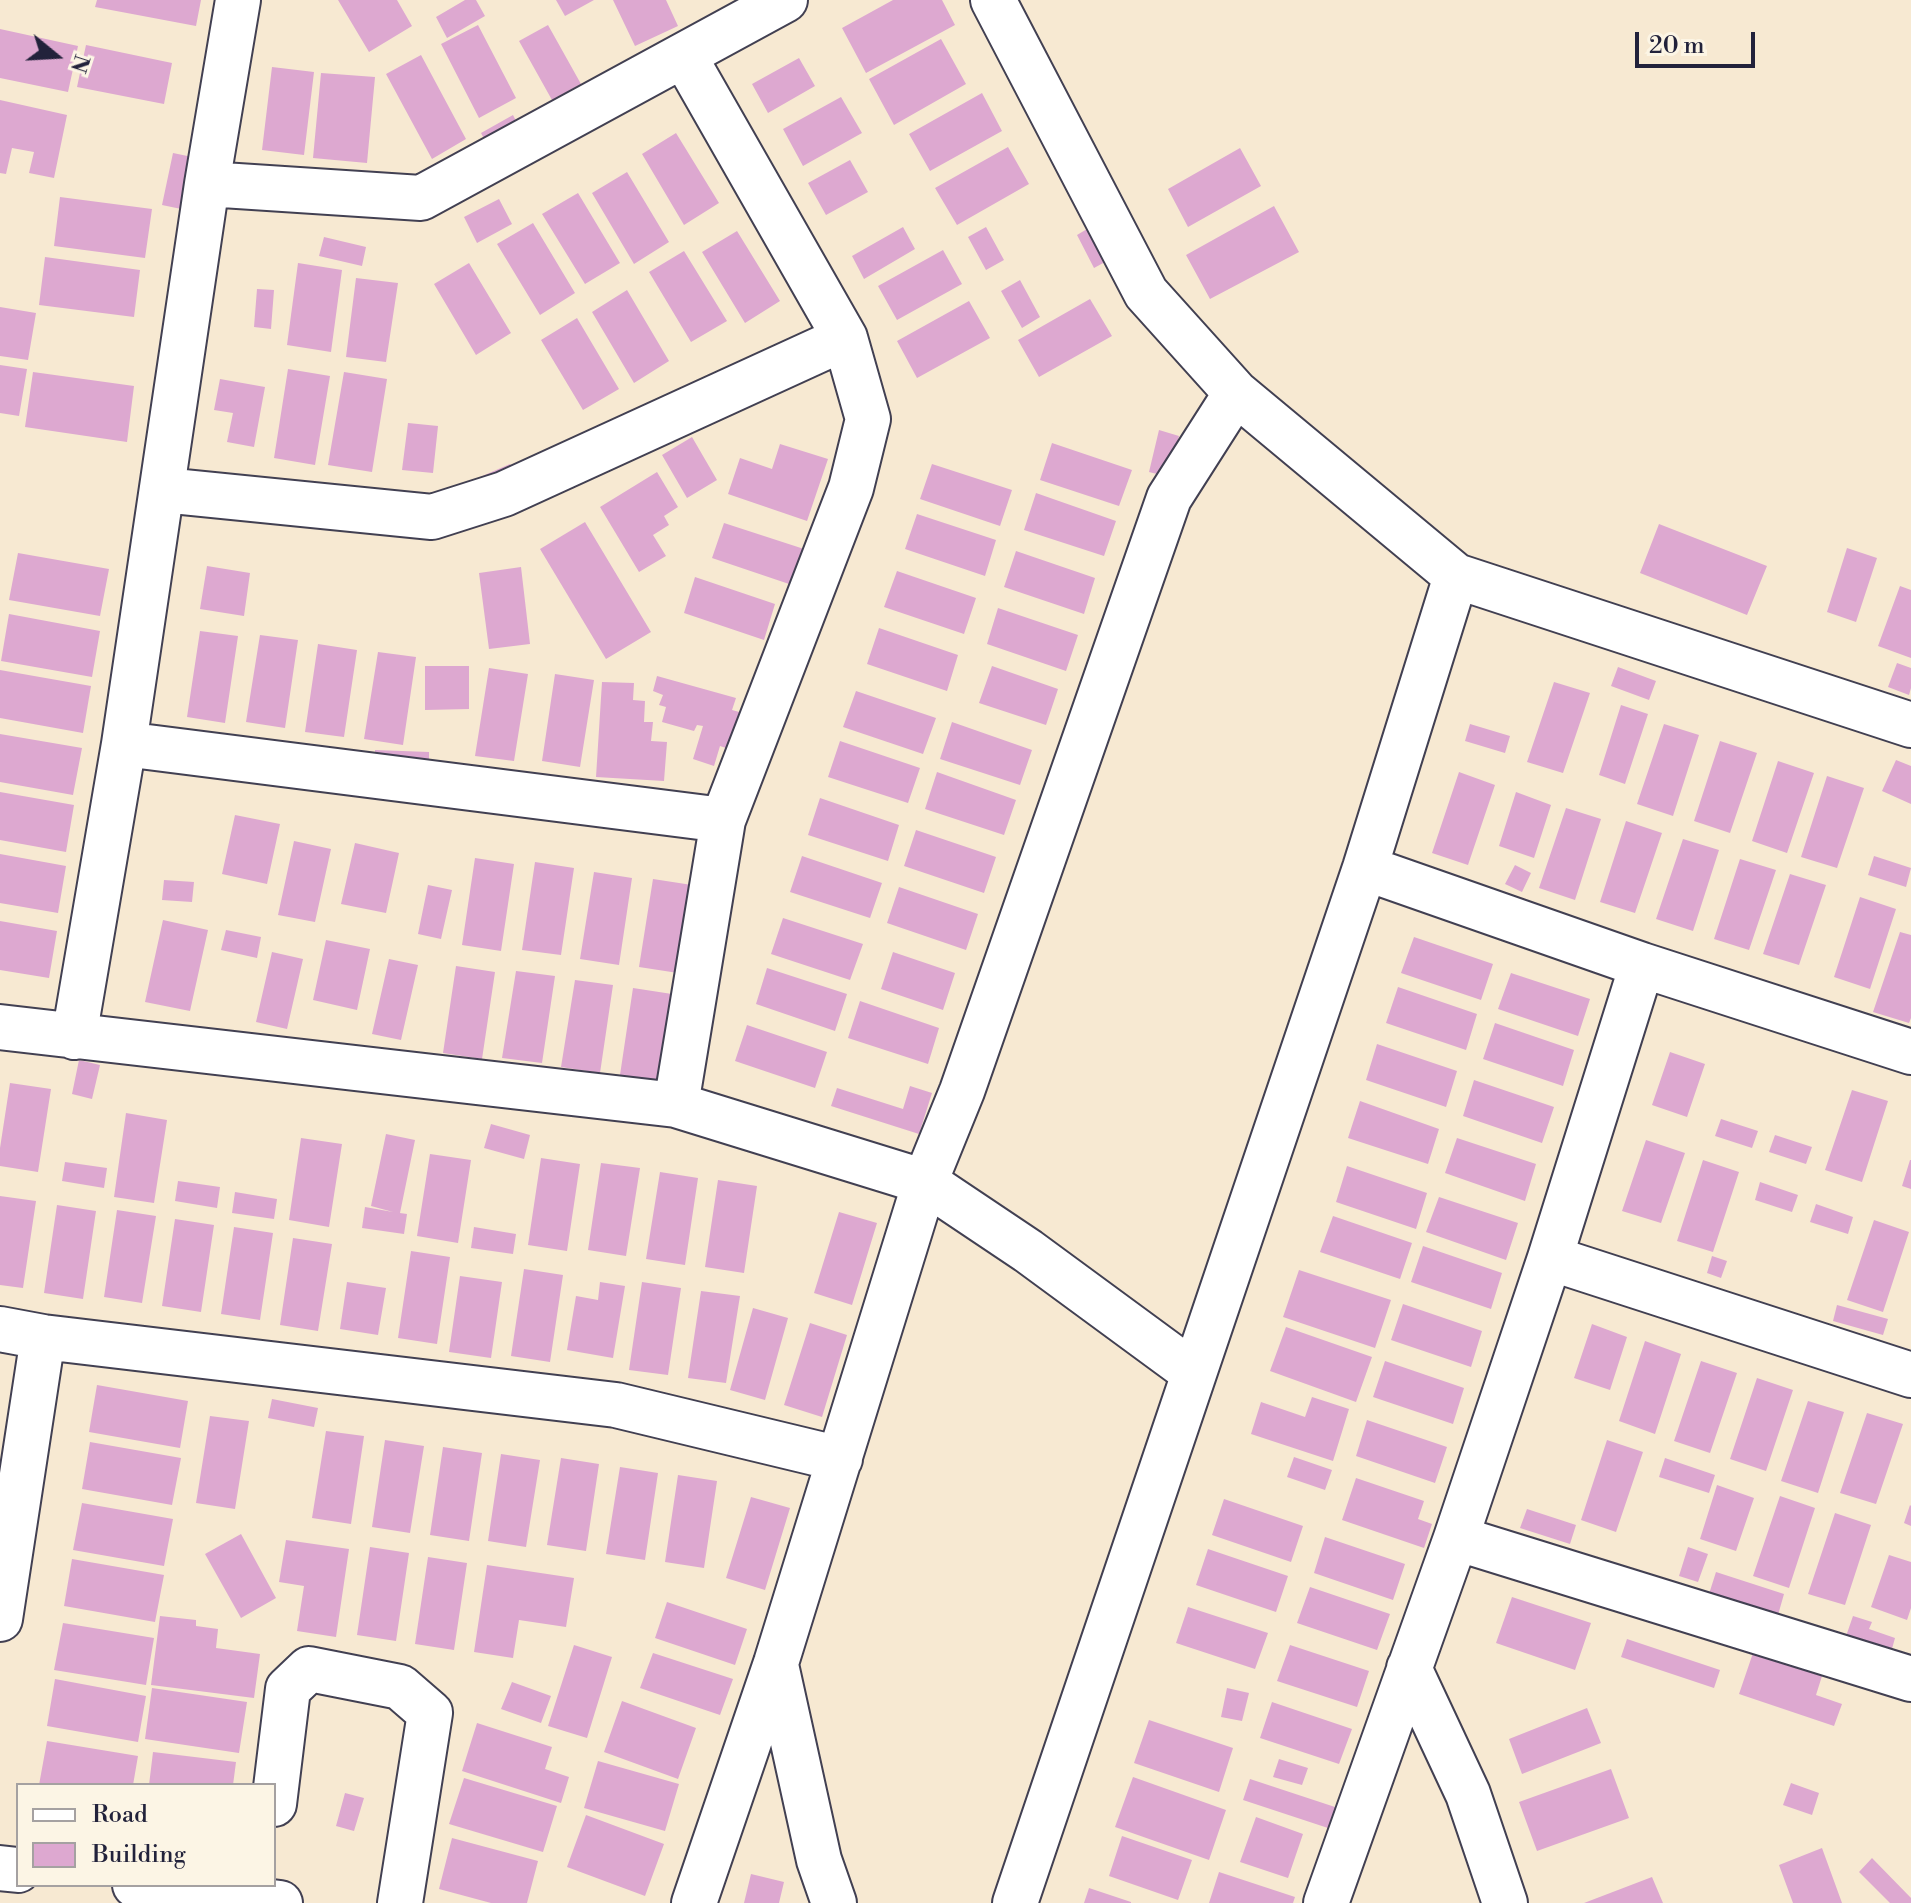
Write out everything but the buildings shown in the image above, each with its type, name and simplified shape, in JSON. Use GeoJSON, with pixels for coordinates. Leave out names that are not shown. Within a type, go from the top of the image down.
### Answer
{"type":"FeatureCollection","features":[{"type":"Feature","properties":{"kind":"street"},"geometry":{"type":"LineString","coordinates":[[74,1037],[124,744],[207,184],[238,0]]}},
{"type":"Feature","properties":{"kind":"street"},"geometry":{"type":"LineString","coordinates":[[207,184],[421,198],[785,0]]}},
{"type":"Feature","properties":{"kind":"street"},"geometry":{"type":"LineString","coordinates":[[993,0],[1146,293],[1236,393],[1456,576],[1911,725]]}},
{"type":"Feature","properties":{"kind":"street"},"geometry":{"type":"LineString","coordinates":[[676,1105],[723,820],[851,488],[868,419],[845,338],[684,56]]}},
{"type":"Feature","properties":{"kind":"street"},"geometry":{"type":"LineString","coordinates":[[163,490],[432,517],[504,494],[845,338]]}},
{"type":"Feature","properties":{"kind":"street"},"geometry":{"type":"LineString","coordinates":[[694,1903],[776,1663],[925,1182],[962,1091],[1169,498],[1236,393]]}},
{"type":"Feature","properties":{"kind":"street"},"geometry":{"type":"LineString","coordinates":[[1015,1903],[1365,868],[1456,576]]}},
{"type":"Feature","properties":{"kind":"street"},"geometry":{"type":"LineString","coordinates":[[124,744],[723,820]]}},
{"type":"Feature","properties":{"kind":"street"},"geometry":{"type":"LineString","coordinates":[[1365,868],[1642,965],[1911,1052]]}},
{"type":"Feature","properties":{"kind":"street"},"geometry":{"type":"LineString","coordinates":[[1326,1903],[1456,1538],[1550,1258],[1642,965]]}},
{"type":"Feature","properties":{"kind":"street"},"geometry":{"type":"LineString","coordinates":[[0,1027],[676,1105],[925,1182],[1028,1251],[1194,1373]]}},
{"type":"Feature","properties":{"kind":"street"},"geometry":{"type":"LineString","coordinates":[[1550,1258],[1911,1375]]}},
{"type":"Feature","properties":{"kind":"street"},"geometry":{"type":"LineString","coordinates":[[0,1329],[43,1337],[616,1405],[840,1459]]}},
{"type":"Feature","properties":{"kind":"street"},"geometry":{"type":"LineString","coordinates":[[0,1619],[43,1337]]}},
{"type":"Feature","properties":{"kind":"street"},"geometry":{"type":"LineString","coordinates":[[1456,1538],[1911,1679]]}},
{"type":"Feature","properties":{"kind":"street"},"geometry":{"type":"LineString","coordinates":[[776,1663],[819,1860],[834,1903]]}},
{"type":"Feature","properties":{"kind":"street"},"geometry":{"type":"LineString","coordinates":[[1409,1668],[1468,1794],[1505,1903]]}},
{"type":"Feature","properties":{"kind":"street"},"geometry":{"type":"LineString","coordinates":[[276,1788],[288,1689],[309,1669],[400,1687],[430,1713],[400,1903]]}},
{"type":"Feature","properties":{"kind":"street"},"geometry":{"type":"LineString","coordinates":[[159,1887],[269,1896]]}}]}
